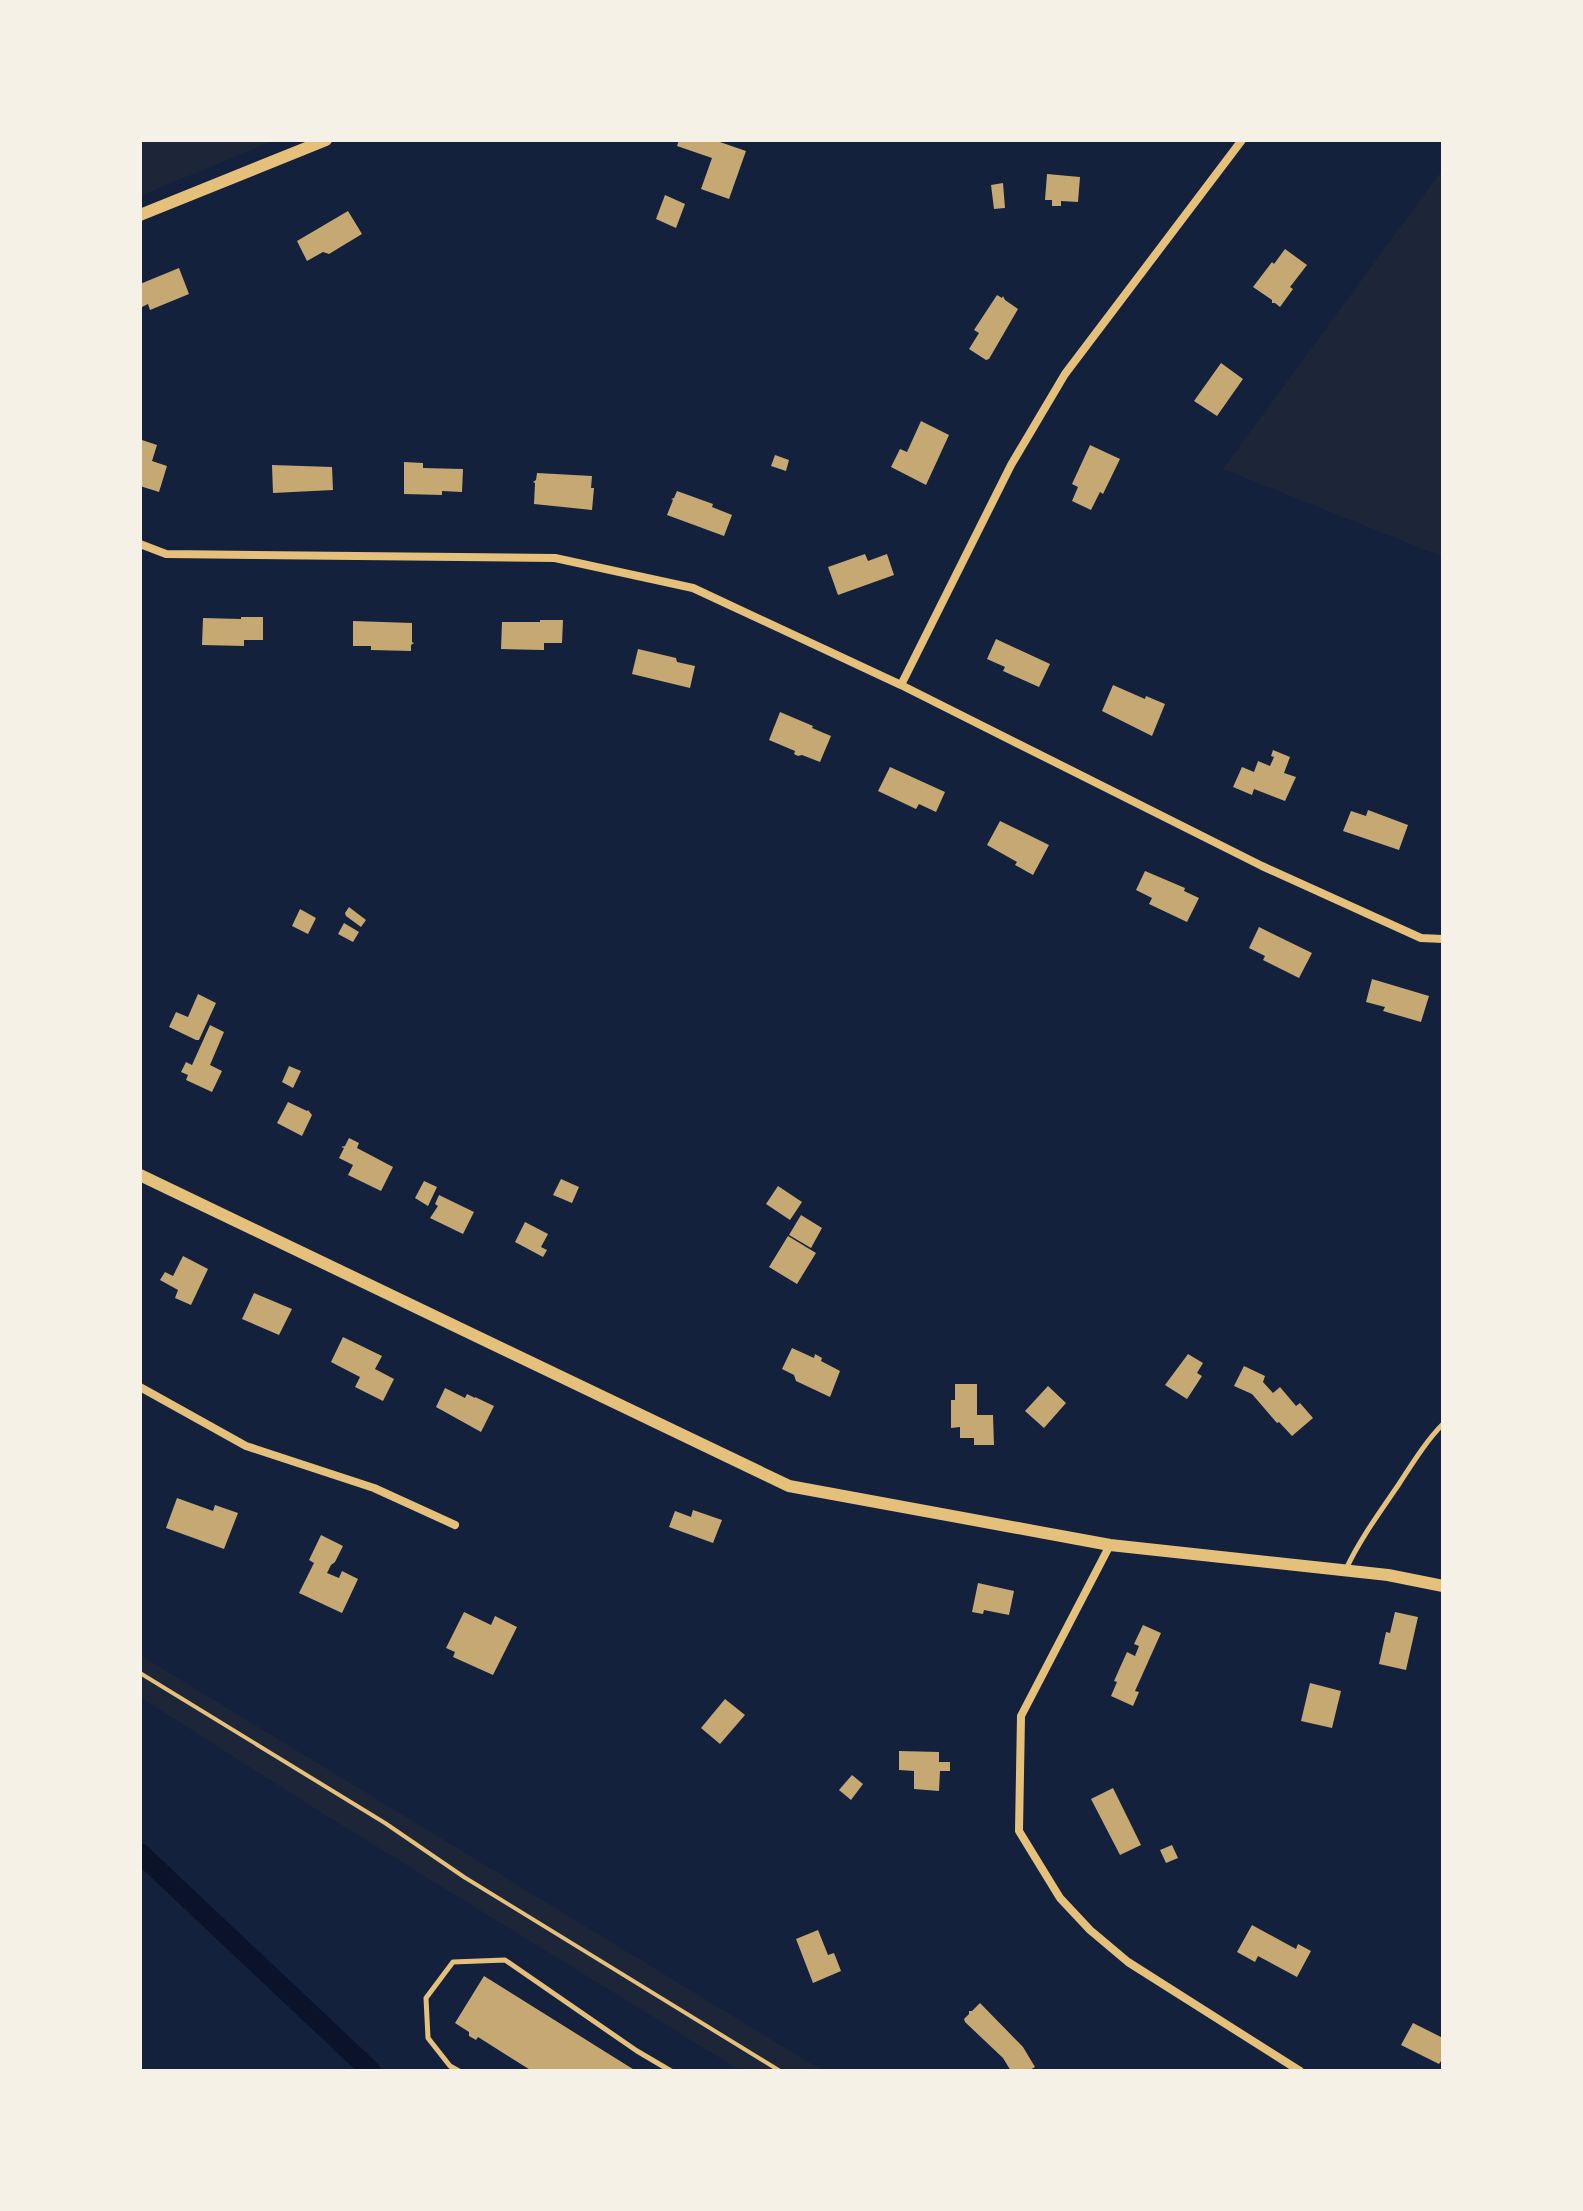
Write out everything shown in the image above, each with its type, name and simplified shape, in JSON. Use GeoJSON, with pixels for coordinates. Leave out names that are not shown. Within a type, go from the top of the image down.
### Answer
{"type":"FeatureCollection","features":[{"type":"Feature","properties":{"kind":"street"},"geometry":{"type":"LineString","coordinates":[[140,215],[326,140]]}},
{"type":"Feature","properties":{"kind":"street"},"geometry":{"type":"LineString","coordinates":[[901,685],[1011,465],[1065,374],[1242,140]]}},
{"type":"Feature","properties":{"kind":"street"},"geometry":{"type":"LineString","coordinates":[[140,544],[166,554],[555,558],[693,588],[901,685],[1262,866],[1421,938],[1443,939]]}},
{"type":"Feature","properties":{"kind":"street"},"geometry":{"type":"LineString","coordinates":[[140,1175],[789,1486],[1110,1545],[1388,1575],[1443,1586]]}},
{"type":"Feature","properties":{"kind":"street"},"geometry":{"type":"LineString","coordinates":[[140,1387],[246,1446],[374,1488],[455,1525]]}},
{"type":"Feature","properties":{"kind":"street"},"geometry":{"type":"LineString","coordinates":[[1110,1545],[1021,1716],[1019,1831],[1060,1898],[1090,1930],[1128,1962],[1300,2071]]}},
{"type":"Feature","properties":{"kind":"lane"},"geometry":{"type":"LineString","coordinates":[[1345,1570],[1375,1519],[1443,1424]]}},
{"type":"Feature","properties":{"kind":"lane"},"geometry":{"type":"LineString","coordinates":[[459,2071],[450,2066],[428,2038],[426,1998],[453,1962],[505,1960],[671,2071]]}},
{"type":"Feature","properties":{"kind":"path"},"geometry":{"type":"LineString","coordinates":[[140,1673],[780,2071]]}},
{"type":"Feature","properties":{"kind":"shaded area"},"geometry":{"type":"Polygon","coordinates":[[[140,140],[275,140],[140,196],[140,140]]]}},
{"type":"Feature","properties":{"kind":"shaded area"},"geometry":{"type":"Polygon","coordinates":[[[1443,169],[1443,557],[1223,469],[1443,169]]]}},
{"type":"Feature","properties":{"kind":"shaded area"},"geometry":{"type":"Polygon","coordinates":[[[140,1655],[823,2071],[741,2071],[140,1697],[140,1655]]]}},
{"type":"Feature","properties":{"kind":"building"},"geometry":{"type":"Polygon","coordinates":[[[679,140],[714,140],[746,151],[729,199],[701,189],[712,158],[677,146],[679,140]]]}},
{"type":"Feature","properties":{"kind":"building"},"geometry":{"type":"Polygon","coordinates":[[[1047,174],[1080,177],[1078,202],[1061,201],[1061,206],[1052,206],[1052,200],[1045,200],[1047,174]]]}},
{"type":"Feature","properties":{"kind":"building"},"geometry":{"type":"Polygon","coordinates":[[[1003,183],[1005,208],[994,209],[991,185],[1003,183]]]}},
{"type":"Feature","properties":{"kind":"building"},"geometry":{"type":"Polygon","coordinates":[[[665,195],[685,204],[676,228],[656,219],[665,195]]]}},
{"type":"Feature","properties":{"kind":"building"},"geometry":{"type":"Polygon","coordinates":[[[348,211],[362,234],[329,254],[323,252],[307,261],[297,241],[348,211]]]}},
{"type":"Feature","properties":{"kind":"building"},"geometry":{"type":"Polygon","coordinates":[[[1285,249],[1307,265],[1290,287],[1293,289],[1280,307],[1253,287],[1285,249]]]}},
{"type":"Feature","properties":{"kind":"building"},"geometry":{"type":"Polygon","coordinates":[[[179,268],[189,294],[150,310],[148,304],[140,308],[140,284],[179,268]]]}},
{"type":"Feature","properties":{"kind":"building"},"geometry":{"type":"Polygon","coordinates":[[[997,295],[1003,296],[1018,309],[986,360],[969,349],[979,333],[974,330],[997,295]]]}},
{"type":"Feature","properties":{"kind":"building"},"geometry":{"type":"Polygon","coordinates":[[[1221,363],[1243,379],[1217,416],[1194,401],[1221,363]]]}},
{"type":"Feature","properties":{"kind":"building"},"geometry":{"type":"Polygon","coordinates":[[[921,421],[949,435],[926,485],[891,467],[900,449],[907,452],[921,421]]]}},
{"type":"Feature","properties":{"kind":"building"},"geometry":{"type":"Polygon","coordinates":[[[142,440],[157,445],[152,461],[167,466],[159,492],[140,486],[142,440]]]}},
{"type":"Feature","properties":{"kind":"building"},"geometry":{"type":"Polygon","coordinates":[[[1090,445],[1120,459],[1103,494],[1100,492],[1091,510],[1072,501],[1078,487],[1072,484],[1090,445]]]}},
{"type":"Feature","properties":{"kind":"building"},"geometry":{"type":"Polygon","coordinates":[[[775,455],[789,460],[786,471],[771,466],[775,455]]]}},
{"type":"Feature","properties":{"kind":"building"},"geometry":{"type":"Polygon","coordinates":[[[404,462],[423,463],[423,468],[463,469],[462,492],[404,494],[404,462]]]}},
{"type":"Feature","properties":{"kind":"building"},"geometry":{"type":"Polygon","coordinates":[[[272,465],[332,467],[333,490],[273,493],[272,465]]]}},
{"type":"Feature","properties":{"kind":"building"},"geometry":{"type":"Polygon","coordinates":[[[537,473],[592,476],[592,510],[534,504],[533,482],[537,473]]]}},
{"type":"Feature","properties":{"kind":"building"},"geometry":{"type":"Polygon","coordinates":[[[677,491],[713,504],[712,507],[732,515],[724,536],[667,515],[671,499],[677,491]]]}},
{"type":"Feature","properties":{"kind":"building"},"geometry":{"type":"Polygon","coordinates":[[[865,554],[868,561],[887,554],[894,575],[838,595],[828,567],[865,554]]]}},
{"type":"Feature","properties":{"kind":"building"},"geometry":{"type":"Polygon","coordinates":[[[263,617],[263,640],[244,640],[244,646],[202,645],[203,618],[263,617]]]}},
{"type":"Feature","properties":{"kind":"building"},"geometry":{"type":"Polygon","coordinates":[[[563,620],[562,643],[544,643],[544,650],[501,649],[502,622],[563,620]]]}},
{"type":"Feature","properties":{"kind":"building"},"geometry":{"type":"Polygon","coordinates":[[[353,621],[412,623],[414,643],[411,651],[371,650],[371,646],[353,646],[353,621]]]}},
{"type":"Feature","properties":{"kind":"building"},"geometry":{"type":"Polygon","coordinates":[[[996,639],[1050,664],[1039,687],[1003,671],[1005,667],[987,659],[996,639]]]}},
{"type":"Feature","properties":{"kind":"building"},"geometry":{"type":"Polygon","coordinates":[[[638,649],[695,666],[690,688],[632,674],[638,649]]]}},
{"type":"Feature","properties":{"kind":"building"},"geometry":{"type":"Polygon","coordinates":[[[1113,685],[1165,704],[1152,736],[1102,711],[1113,685]]]}},
{"type":"Feature","properties":{"kind":"building"},"geometry":{"type":"Polygon","coordinates":[[[780,712],[831,736],[820,762],[798,756],[794,754],[795,751],[769,740],[780,712]]]}},
{"type":"Feature","properties":{"kind":"building"},"geometry":{"type":"Polygon","coordinates":[[[1273,750],[1290,757],[1284,773],[1296,777],[1285,801],[1254,789],[1252,795],[1233,787],[1242,767],[1254,772],[1258,761],[1270,766],[1273,750]]]}},
{"type":"Feature","properties":{"kind":"building"},"geometry":{"type":"Polygon","coordinates":[[[890,767],[945,792],[936,812],[919,804],[916,809],[878,791],[890,767]]]}},
{"type":"Feature","properties":{"kind":"building"},"geometry":{"type":"Polygon","coordinates":[[[1368,810],[1408,825],[1399,850],[1343,831],[1351,811],[1366,816],[1368,810]]]}},
{"type":"Feature","properties":{"kind":"building"},"geometry":{"type":"Polygon","coordinates":[[[1000,821],[1049,845],[1033,875],[987,845],[1000,821]]]}},
{"type":"Feature","properties":{"kind":"building"},"geometry":{"type":"Polygon","coordinates":[[[1145,871],[1185,888],[1184,891],[1199,898],[1187,922],[1149,904],[1152,898],[1136,890],[1145,871]]]}},
{"type":"Feature","properties":{"kind":"building"},"geometry":{"type":"Polygon","coordinates":[[[349,907],[366,920],[361,927],[346,916],[349,907]]]}},
{"type":"Feature","properties":{"kind":"building"},"geometry":{"type":"Polygon","coordinates":[[[300,909],[316,918],[308,934],[292,926],[300,909]]]}},
{"type":"Feature","properties":{"kind":"building"},"geometry":{"type":"Polygon","coordinates":[[[344,923],[359,932],[353,942],[338,934],[344,923]]]}},
{"type":"Feature","properties":{"kind":"building"},"geometry":{"type":"Polygon","coordinates":[[[1259,927],[1312,953],[1299,978],[1263,960],[1265,956],[1249,948],[1259,927]]]}},
{"type":"Feature","properties":{"kind":"building"},"geometry":{"type":"Polygon","coordinates":[[[1372,979],[1429,996],[1421,1022],[1383,1011],[1385,1007],[1366,1002],[1372,979]]]}},
{"type":"Feature","properties":{"kind":"building"},"geometry":{"type":"Polygon","coordinates":[[[198,994],[216,1003],[199,1040],[196,1040],[169,1027],[176,1012],[188,1017],[198,994]]]}},
{"type":"Feature","properties":{"kind":"building"},"geometry":{"type":"Polygon","coordinates":[[[210,1025],[224,1032],[210,1065],[222,1071],[212,1092],[186,1080],[188,1075],[181,1072],[186,1062],[192,1065],[210,1025]]]}},
{"type":"Feature","properties":{"kind":"building"},"geometry":{"type":"Polygon","coordinates":[[[289,1066],[301,1071],[293,1088],[282,1082],[289,1066]]]}},
{"type":"Feature","properties":{"kind":"building"},"geometry":{"type":"Polygon","coordinates":[[[288,1102],[308,1110],[312,1115],[302,1136],[277,1123],[288,1102]]]}},
{"type":"Feature","properties":{"kind":"building"},"geometry":{"type":"Polygon","coordinates":[[[349,1138],[359,1143],[357,1148],[393,1167],[381,1191],[348,1175],[353,1165],[339,1158],[344,1148],[341,1147],[349,1138]]]}},
{"type":"Feature","properties":{"kind":"building"},"geometry":{"type":"Polygon","coordinates":[[[561,1179],[579,1187],[572,1203],[553,1195],[561,1179]]]}},
{"type":"Feature","properties":{"kind":"building"},"geometry":{"type":"Polygon","coordinates":[[[424,1181],[437,1187],[428,1206],[415,1198],[424,1181]]]}},
{"type":"Feature","properties":{"kind":"building"},"geometry":{"type":"Polygon","coordinates":[[[778,1186],[802,1202],[790,1220],[766,1204],[778,1186]]]}},
{"type":"Feature","properties":{"kind":"building"},"geometry":{"type":"Polygon","coordinates":[[[439,1195],[474,1212],[463,1234],[430,1218],[438,1206],[435,1204],[439,1195]]]}},
{"type":"Feature","properties":{"kind":"building"},"geometry":{"type":"Polygon","coordinates":[[[801,1215],[822,1228],[811,1248],[789,1235],[801,1215]]]}},
{"type":"Feature","properties":{"kind":"building"},"geometry":{"type":"Polygon","coordinates":[[[525,1222],[548,1234],[541,1247],[547,1250],[543,1257],[515,1242],[525,1222]]]}},
{"type":"Feature","properties":{"kind":"building"},"geometry":{"type":"Polygon","coordinates":[[[788,1236],[816,1253],[797,1284],[769,1267],[788,1236]]]}},
{"type":"Feature","properties":{"kind":"building"},"geometry":{"type":"Polygon","coordinates":[[[183,1256],[208,1269],[191,1305],[175,1298],[178,1290],[160,1280],[165,1272],[173,1276],[183,1256]]]}},
{"type":"Feature","properties":{"kind":"building"},"geometry":{"type":"Polygon","coordinates":[[[254,1293],[292,1309],[279,1335],[242,1319],[254,1293]]]}},
{"type":"Feature","properties":{"kind":"building"},"geometry":{"type":"Polygon","coordinates":[[[343,1337],[382,1356],[375,1369],[394,1379],[383,1401],[355,1387],[360,1377],[331,1362],[343,1337]]]}},
{"type":"Feature","properties":{"kind":"building"},"geometry":{"type":"Polygon","coordinates":[[[792,1348],[814,1358],[815,1354],[822,1358],[821,1361],[840,1371],[830,1397],[796,1381],[794,1375],[782,1369],[792,1348]]]}},
{"type":"Feature","properties":{"kind":"building"},"geometry":{"type":"Polygon","coordinates":[[[1188,1354],[1203,1363],[1197,1373],[1202,1376],[1187,1399],[1165,1385],[1188,1354]]]}},
{"type":"Feature","properties":{"kind":"building"},"geometry":{"type":"Polygon","coordinates":[[[1244,1366],[1265,1376],[1263,1382],[1273,1393],[1280,1387],[1296,1406],[1300,1403],[1313,1418],[1292,1436],[1252,1394],[1234,1386],[1244,1366]]]}},
{"type":"Feature","properties":{"kind":"building"},"geometry":{"type":"Polygon","coordinates":[[[955,1384],[977,1384],[977,1415],[993,1415],[994,1445],[974,1445],[974,1438],[960,1438],[960,1427],[951,1428],[951,1400],[955,1400],[955,1384]]]}},
{"type":"Feature","properties":{"kind":"building"},"geometry":{"type":"Polygon","coordinates":[[[1048,1386],[1066,1403],[1044,1428],[1025,1411],[1048,1386]]]}},
{"type":"Feature","properties":{"kind":"building"},"geometry":{"type":"Polygon","coordinates":[[[445,1388],[465,1398],[467,1394],[494,1406],[481,1432],[436,1407],[445,1388]]]}},
{"type":"Feature","properties":{"kind":"building"},"geometry":{"type":"Polygon","coordinates":[[[177,1498],[213,1511],[215,1505],[238,1513],[224,1549],[166,1528],[177,1498]]]}},
{"type":"Feature","properties":{"kind":"building"},"geometry":{"type":"Polygon","coordinates":[[[693,1510],[722,1520],[713,1543],[669,1527],[675,1511],[691,1517],[693,1510]]]}},
{"type":"Feature","properties":{"kind":"building"},"geometry":{"type":"Polygon","coordinates":[[[321,1535],[343,1546],[327,1573],[339,1578],[342,1571],[358,1579],[342,1613],[299,1593],[314,1563],[309,1560],[321,1535]]]}},
{"type":"Feature","properties":{"kind":"building"},"geometry":{"type":"Polygon","coordinates":[[[978,1583],[1014,1591],[1009,1615],[984,1610],[983,1614],[972,1612],[978,1583]]]}},
{"type":"Feature","properties":{"kind":"building"},"geometry":{"type":"Polygon","coordinates":[[[464,1612],[491,1625],[495,1616],[517,1627],[493,1675],[453,1657],[455,1652],[446,1648],[464,1612]]]}},
{"type":"Feature","properties":{"kind":"building"},"geometry":{"type":"Polygon","coordinates":[[[1395,1612],[1418,1617],[1406,1670],[1379,1664],[1386,1632],[1390,1633],[1395,1612]]]}},
{"type":"Feature","properties":{"kind":"building"},"geometry":{"type":"Polygon","coordinates":[[[1143,1625],[1161,1633],[1135,1691],[1139,1692],[1133,1706],[1111,1696],[1127,1652],[1135,1656],[1139,1646],[1134,1644],[1143,1625]]]}},
{"type":"Feature","properties":{"kind":"building"},"geometry":{"type":"Polygon","coordinates":[[[1310,1683],[1341,1691],[1332,1728],[1301,1721],[1310,1683]]]}},
{"type":"Feature","properties":{"kind":"building"},"geometry":{"type":"Polygon","coordinates":[[[725,1699],[745,1715],[720,1744],[701,1728],[725,1699]]]}},
{"type":"Feature","properties":{"kind":"building"},"geometry":{"type":"Polygon","coordinates":[[[899,1751],[939,1752],[939,1762],[950,1762],[950,1771],[940,1771],[939,1791],[914,1789],[914,1771],[899,1770],[899,1751]]]}},
{"type":"Feature","properties":{"kind":"building"},"geometry":{"type":"Polygon","coordinates":[[[852,1775],[863,1784],[851,1800],[839,1790],[852,1775]]]}},
{"type":"Feature","properties":{"kind":"building"},"geometry":{"type":"Polygon","coordinates":[[[1113,1788],[1141,1845],[1120,1855],[1091,1799],[1113,1788]]]}},
{"type":"Feature","properties":{"kind":"building"},"geometry":{"type":"Polygon","coordinates":[[[1172,1845],[1178,1858],[1166,1863],[1160,1850],[1172,1845]]]}},
{"type":"Feature","properties":{"kind":"building"},"geometry":{"type":"Polygon","coordinates":[[[1252,1925],[1296,1949],[1298,1944],[1311,1951],[1297,1977],[1258,1956],[1255,1962],[1237,1952],[1252,1925]]]}},
{"type":"Feature","properties":{"kind":"building"},"geometry":{"type":"Polygon","coordinates":[[[818,1930],[828,1955],[834,1953],[841,1971],[813,1983],[796,1939],[818,1930]]]}},
{"type":"Feature","properties":{"kind":"building"},"geometry":{"type":"Polygon","coordinates":[[[484,1976],[636,2071],[532,2071],[478,2037],[476,2040],[469,2036],[469,2032],[455,2023],[484,1976]]]}},
{"type":"Feature","properties":{"kind":"building"},"geometry":{"type":"Polygon","coordinates":[[[980,2003],[1023,2047],[1035,2067],[1028,2071],[1011,2071],[1003,2058],[965,2022],[969,2011],[980,2003]]]}},
{"type":"Feature","properties":{"kind":"building"},"geometry":{"type":"Polygon","coordinates":[[[1413,2023],[1443,2038],[1443,2062],[1439,2064],[1401,2045],[1413,2023]]]}},
{"type":"Feature","properties":{"kind":"waterway"},"geometry":{"type":"LineString","coordinates":[[140,1853],[371,2071]]}}]}
